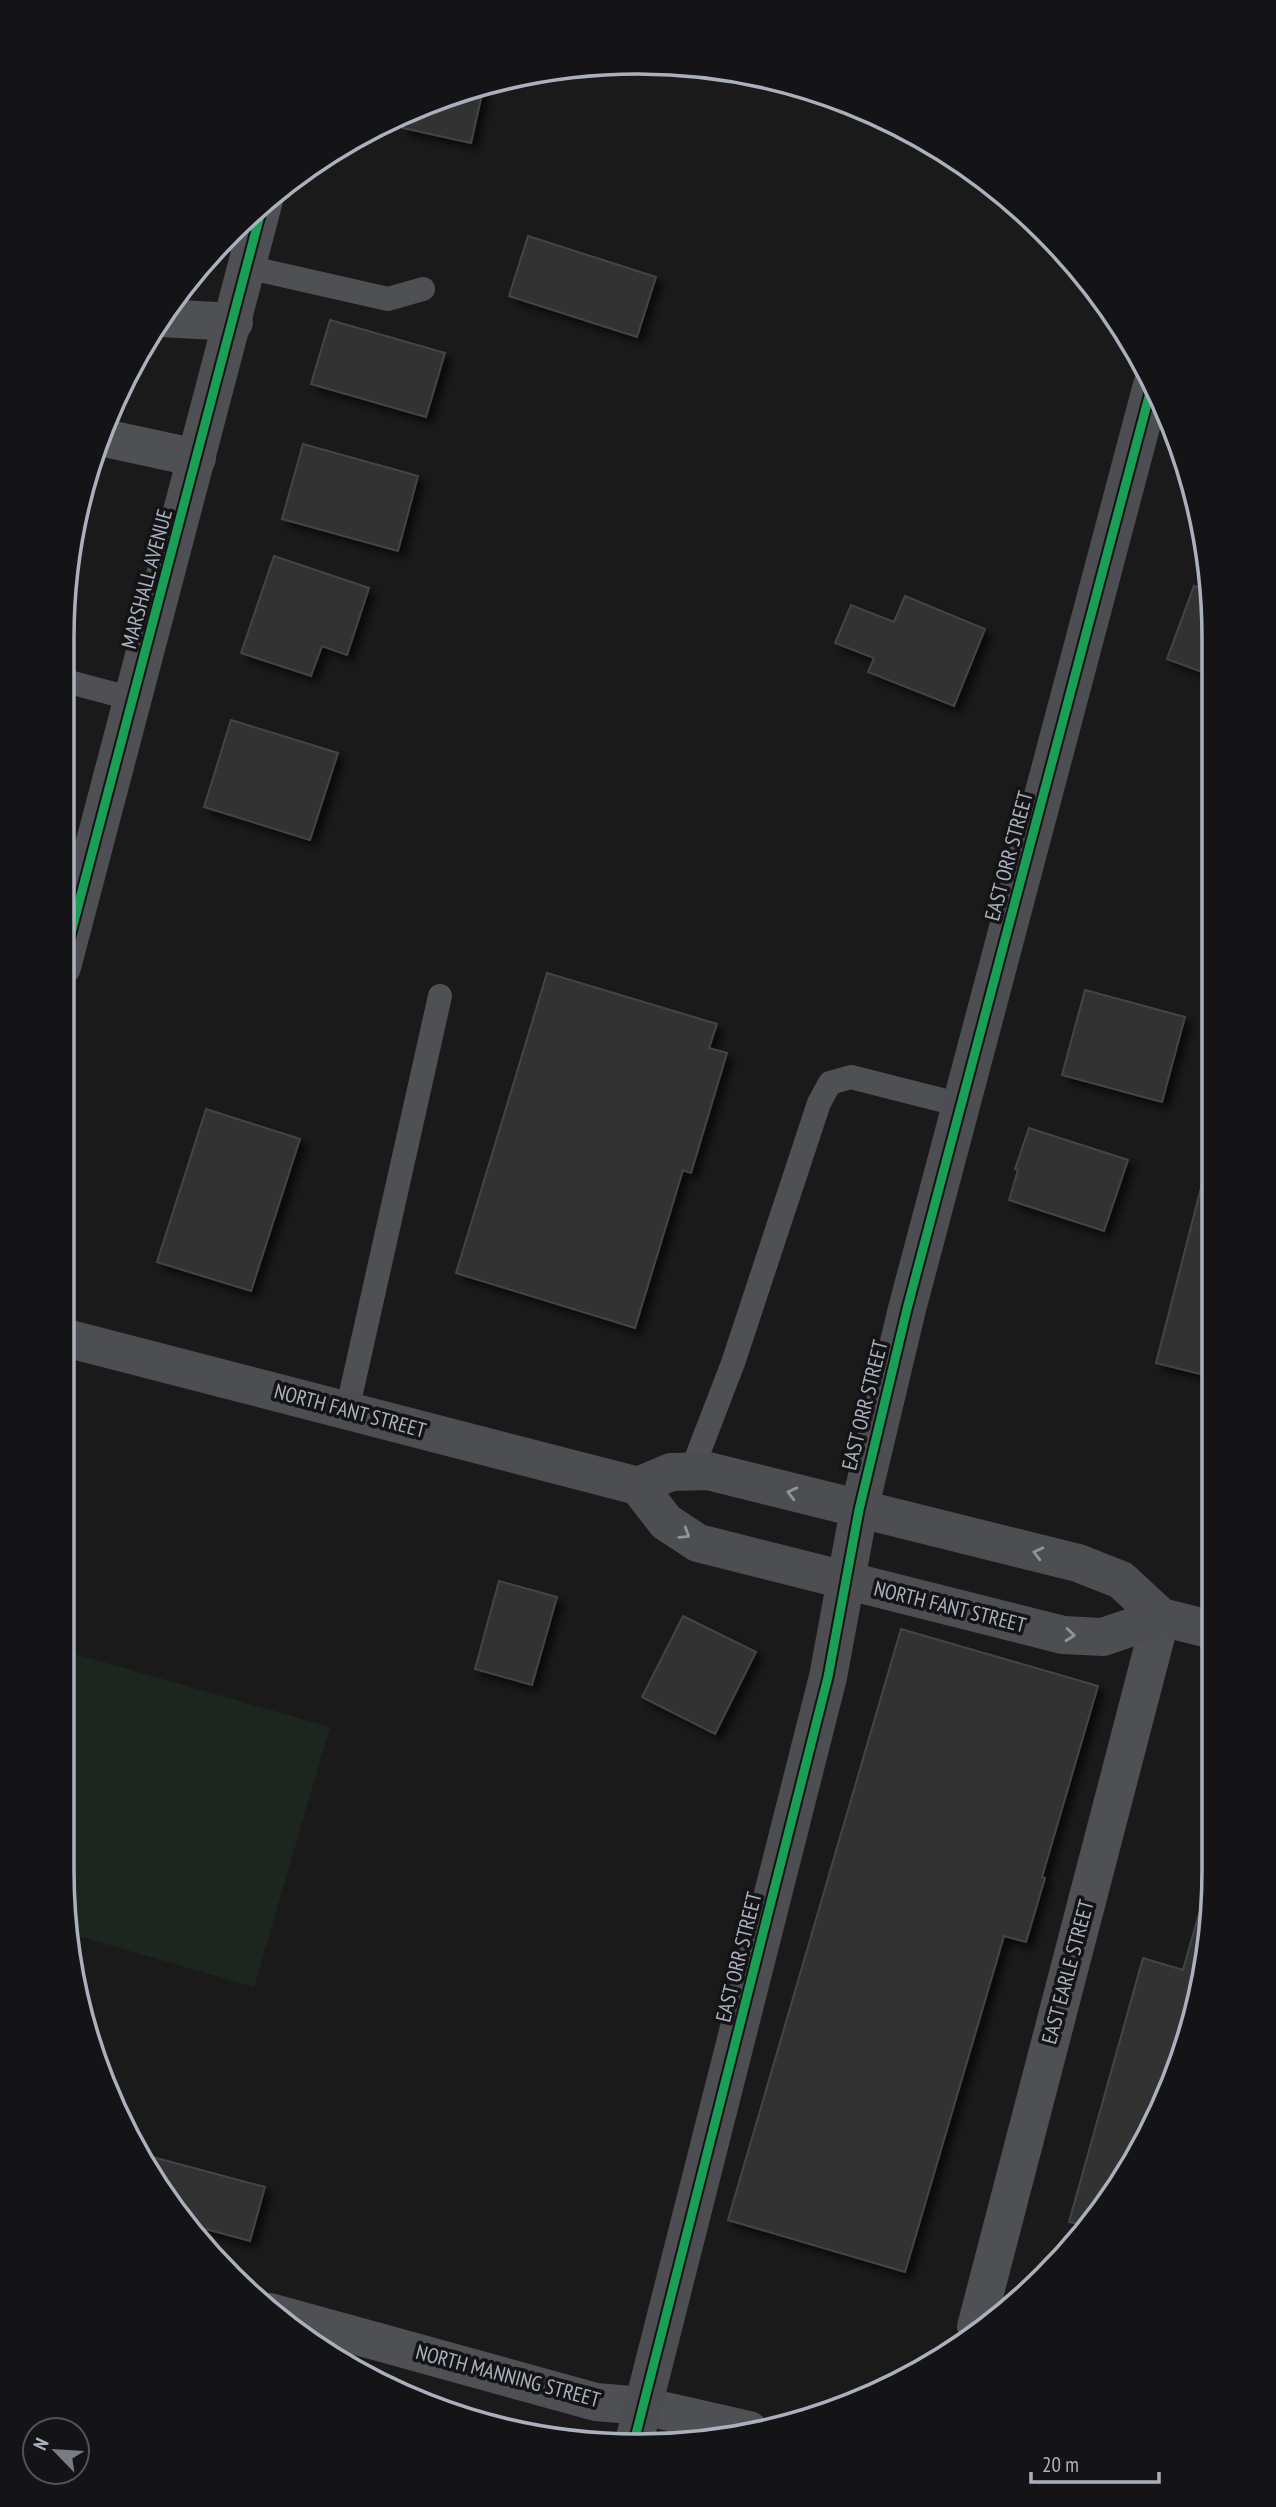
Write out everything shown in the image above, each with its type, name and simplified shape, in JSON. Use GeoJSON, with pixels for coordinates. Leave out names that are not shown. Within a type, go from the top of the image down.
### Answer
{"type":"FeatureCollection","features":[{"type":"Feature","properties":{"kind":"street","name":"MARSHALL AVENUE"},"geometry":{"type":"LineString","coordinates":[[74,922],[259,221]]}},
{"type":"Feature","properties":{"kind":"street"},"geometry":{"type":"LineString","coordinates":[[173,319],[234,322]]}},
{"type":"Feature","properties":{"kind":"street","name":"EAST ORR STREET"},"geometry":{"type":"LineString","coordinates":[[639,2422],[828,1677],[859,1510],[906,1309],[1149,398]]}},
{"type":"Feature","properties":{"kind":"street"},"geometry":{"type":"LineString","coordinates":[[110,439],[197,458]]}},
{"type":"Feature","properties":{"kind":"street","name":"NORTH FANT STREET"},"geometry":{"type":"LineString","coordinates":[[74,1340],[638,1486],[666,1522],[698,1543],[1063,1636],[1103,1637],[1161,1617]]}},
{"type":"Feature","properties":{"kind":"street"},"geometry":{"type":"LineString","coordinates":[[638,1486],[671,1472],[708,1471],[1078,1563],[1121,1580],[1161,1617],[1202,1627]]}},
{"type":"Feature","properties":{"kind":"street","name":"EAST EARLE STREET"},"geometry":{"type":"LineString","coordinates":[[978,2320],[1161,1617]]}},
{"type":"Feature","properties":{"kind":"street","name":"NORTH MANNING STREET"},"geometry":{"type":"LineString","coordinates":[[298,2320],[596,2402],[639,2422],[719,2428]]}},
{"type":"Feature","properties":{"kind":"lane"},"geometry":{"type":"LineString","coordinates":[[247,267],[388,299],[423,289]]}},
{"type":"Feature","properties":{"kind":"lane"},"geometry":{"type":"LineString","coordinates":[[74,683],[133,699]]}},
{"type":"Feature","properties":{"kind":"lane"},"geometry":{"type":"LineString","coordinates":[[347,1411],[440,996]]}},
{"type":"Feature","properties":{"kind":"lane"},"geometry":{"type":"LineString","coordinates":[[691,1472],[733,1363],[819,1103],[830,1083],[851,1077],[961,1105]]}},
{"type":"Feature","properties":{"kind":"shaded area"},"geometry":{"type":"Polygon","coordinates":[[[74,1654],[330,1727],[254,1987],[77,1936],[74,1869],[74,1654]]]}},
{"type":"Feature","properties":{"kind":"building"},"geometry":{"type":"Polygon","coordinates":[[[482,96],[471,143],[403,128],[404,125],[422,116],[482,96]]]}},
{"type":"Feature","properties":{"kind":"building"},"geometry":{"type":"Polygon","coordinates":[[[528,236],[656,277],[637,337],[509,296],[528,236]]]}},
{"type":"Feature","properties":{"kind":"building"},"geometry":{"type":"Polygon","coordinates":[[[330,320],[445,353],[426,417],[311,384],[330,320]]]}},
{"type":"Feature","properties":{"kind":"building"},"geometry":{"type":"Polygon","coordinates":[[[303,444],[418,476],[398,551],[282,519],[303,444]]]}},
{"type":"Feature","properties":{"kind":"building"},"geometry":{"type":"Polygon","coordinates":[[[274,556],[369,588],[347,655],[322,646],[311,676],[241,653],[274,556]]]}},
{"type":"Feature","properties":{"kind":"building"},"geometry":{"type":"Polygon","coordinates":[[[1194,586],[1200,588],[1202,672],[1167,659],[1194,586]]]}},
{"type":"Feature","properties":{"kind":"building"},"geometry":{"type":"Polygon","coordinates":[[[905,596],[985,629],[954,706],[868,672],[874,658],[835,643],[851,605],[894,622],[905,596]]]}},
{"type":"Feature","properties":{"kind":"building"},"geometry":{"type":"Polygon","coordinates":[[[231,720],[338,753],[310,840],[204,807],[231,720]]]}},
{"type":"Feature","properties":{"kind":"building"},"geometry":{"type":"Polygon","coordinates":[[[547,973],[717,1024],[709,1048],[727,1053],[691,1173],[683,1170],[635,1328],[456,1273],[547,973]]]}},
{"type":"Feature","properties":{"kind":"building"},"geometry":{"type":"Polygon","coordinates":[[[1085,990],[1185,1017],[1162,1102],[1062,1075],[1085,990]]]}},
{"type":"Feature","properties":{"kind":"building"},"geometry":{"type":"Polygon","coordinates":[[[206,1109],[300,1139],[251,1291],[157,1262],[206,1109]]]}},
{"type":"Feature","properties":{"kind":"building"},"geometry":{"type":"Polygon","coordinates":[[[1029,1128],[1128,1160],[1104,1231],[1009,1200],[1018,1170],[1015,1169],[1029,1128]]]}},
{"type":"Feature","properties":{"kind":"building"},"geometry":{"type":"Polygon","coordinates":[[[1202,1184],[1202,1374],[1156,1363],[1202,1184]]]}},
{"type":"Feature","properties":{"kind":"building"},"geometry":{"type":"Polygon","coordinates":[[[499,1581],[557,1597],[532,1685],[475,1669],[499,1581]]]}},
{"type":"Feature","properties":{"kind":"building"},"geometry":{"type":"Polygon","coordinates":[[[683,1616],[756,1652],[715,1734],[642,1697],[683,1616]]]}},
{"type":"Feature","properties":{"kind":"building"},"geometry":{"type":"Polygon","coordinates":[[[901,1629],[1098,1686],[1042,1877],[1045,1878],[1026,1942],[1004,1936],[905,2272],[728,2220],[901,1629]]]}},
{"type":"Feature","properties":{"kind":"building"},"geometry":{"type":"Polygon","coordinates":[[[1201,1907],[1192,1979],[1173,2050],[1160,2085],[1127,2151],[1107,2183],[1077,2224],[1069,2222],[1143,1958],[1183,1970],[1201,1907]]]}},
{"type":"Feature","properties":{"kind":"building"},"geometry":{"type":"Polygon","coordinates":[[[153,2157],[265,2187],[250,2241],[203,2228],[153,2157]]]}},
{"type":"Feature","properties":{"kind":"cycle path"},"geometry":{"type":"LineString","coordinates":[[74,921],[258,221]]}},
{"type":"Feature","properties":{"kind":"cycle path"},"geometry":{"type":"LineString","coordinates":[[636,2434],[828,1677],[859,1510],[907,1309],[1149,398]]}}]}
